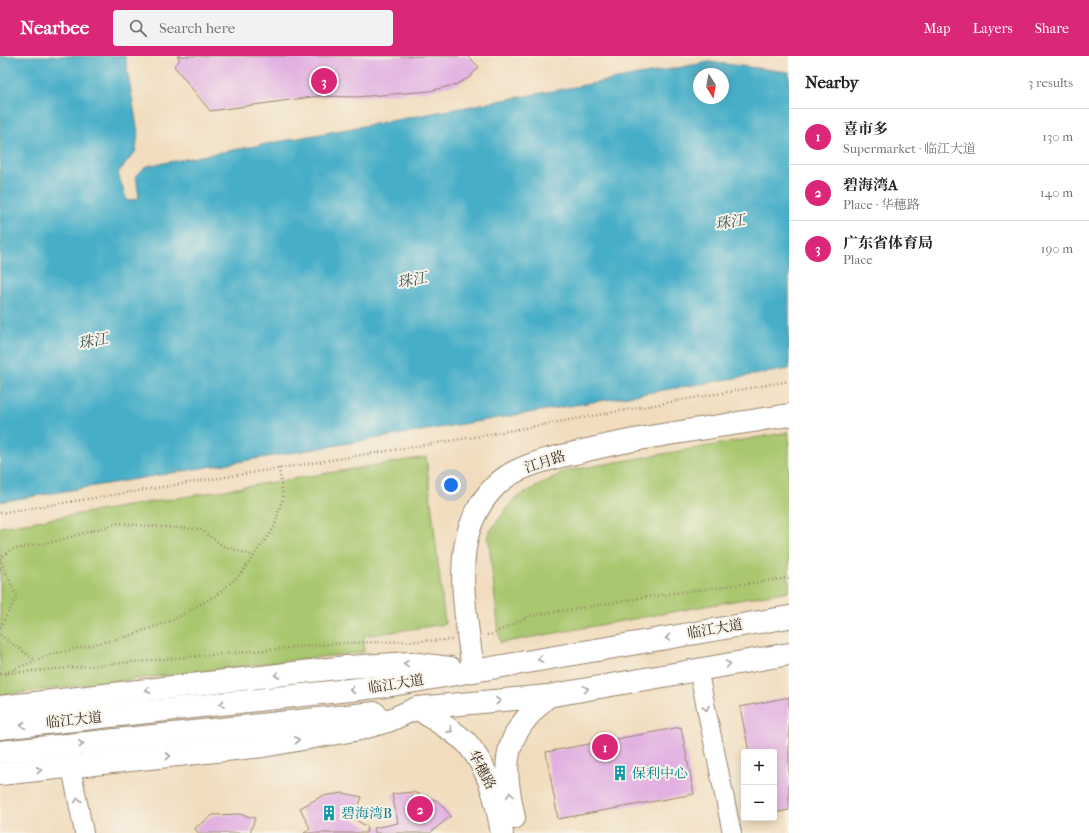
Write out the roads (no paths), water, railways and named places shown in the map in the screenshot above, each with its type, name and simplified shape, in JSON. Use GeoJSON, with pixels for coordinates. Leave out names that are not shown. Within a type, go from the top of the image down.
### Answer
{"type":"FeatureCollection","features":[{"type":"Feature","properties":{"kind":"main road","name":"江月路"},"geometry":{"type":"LineString","coordinates":[[473,671],[462,579],[464,553],[469,530],[478,509],[491,490],[509,475],[531,465],[606,445],[789,415]]}},
{"type":"Feature","properties":{"kind":"main road","name":"临江大道"},"geometry":{"type":"LineString","coordinates":[[0,728],[386,686],[789,617]]}},
{"type":"Feature","properties":{"kind":"main road"},"geometry":{"type":"LineString","coordinates":[[548,696],[789,654]]}},
{"type":"Feature","properties":{"kind":"main road"},"geometry":{"type":"LineString","coordinates":[[0,707],[346,667],[410,663],[473,671]]}},
{"type":"Feature","properties":{"kind":"main road","name":"临江大道"},"geometry":{"type":"LineString","coordinates":[[0,752],[417,708],[548,696]]}},
{"type":"Feature","properties":{"kind":"main road","name":"华穗路"},"geometry":{"type":"LineString","coordinates":[[517,833],[507,771],[508,750],[514,734],[530,712],[548,696]]}},
{"type":"Feature","properties":{"kind":"main road"},"geometry":{"type":"LineString","coordinates":[[0,774],[264,746],[360,729],[388,721],[417,708]]}},
{"type":"Feature","properties":{"kind":"main road","name":"华穗路"},"geometry":{"type":"LineString","coordinates":[[417,708],[455,733],[467,743],[479,759],[488,776],[495,796],[502,833]]}},
{"type":"Feature","properties":{"kind":"street"},"geometry":{"type":"LineString","coordinates":[[698,669],[732,833]]}},
{"type":"Feature","properties":{"kind":"street"},"geometry":{"type":"LineString","coordinates":[[71,767],[84,833]]}},
{"type":"Feature","properties":{"kind":"water","name":"珠江"},"geometry":{"type":"Polygon","coordinates":[[[0,56],[125,56],[138,133],[136,151],[118,173],[127,201],[139,198],[136,175],[147,166],[709,62],[789,72],[789,369],[0,502],[0,56]]]}},
{"type":"Feature","properties":{"kind":"place","name":"广东省体育局"},"geometry":{"type":"Point","coordinates":[324,81]}},
{"type":"Feature","properties":{"kind":"place","name":"喜市多"},"geometry":{"type":"Point","coordinates":[605,747]}},
{"type":"Feature","properties":{"kind":"place","name":"保利中心"},"geometry":{"type":"Point","coordinates":[620,773]}},
{"type":"Feature","properties":{"kind":"place","name":"碧海湾A"},"geometry":{"type":"Point","coordinates":[420,809]}},
{"type":"Feature","properties":{"kind":"place","name":"碧海湾B"},"geometry":{"type":"Point","coordinates":[329,813]}}]}
